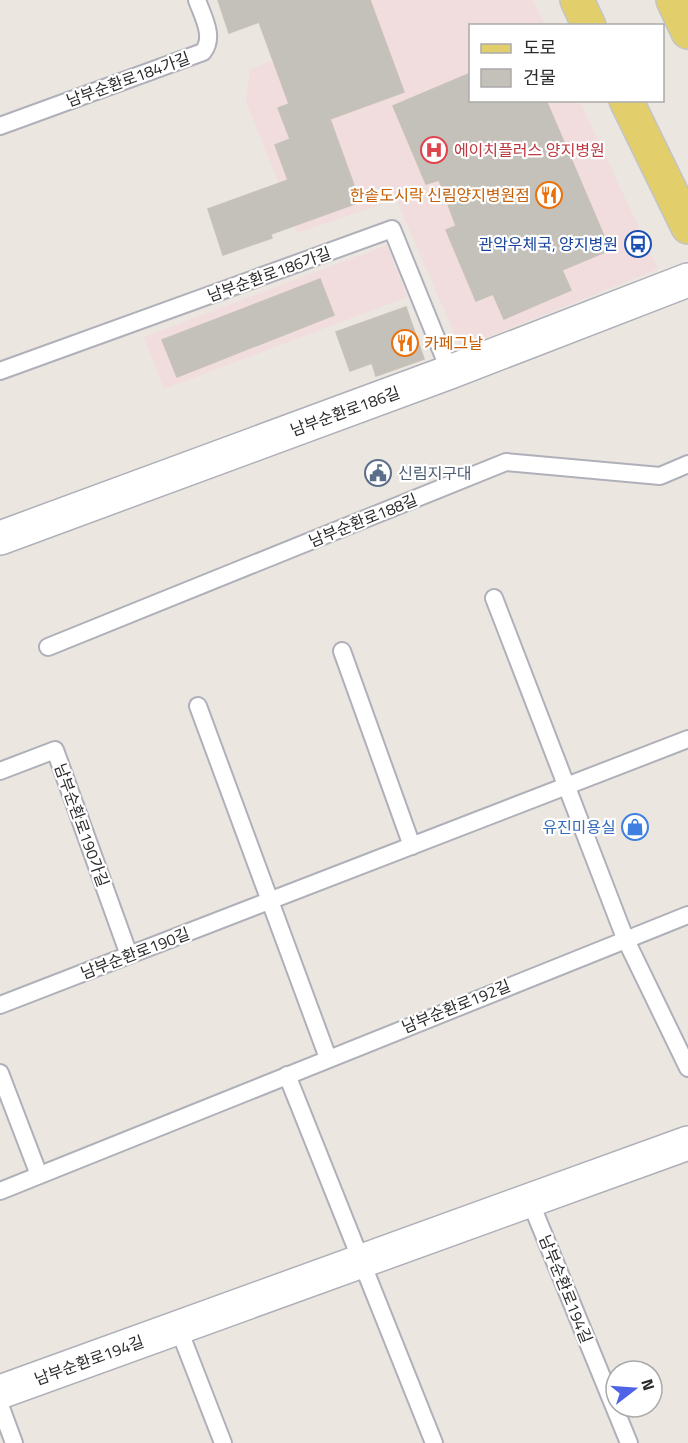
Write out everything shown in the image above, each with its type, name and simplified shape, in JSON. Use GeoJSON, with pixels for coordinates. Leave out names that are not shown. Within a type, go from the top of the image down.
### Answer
{"type":"FeatureCollection","features":[{"type":"Feature","properties":{"kind":"main road"},"geometry":{"type":"LineString","coordinates":[[577,0],[588,24]]}},
{"type":"Feature","properties":{"kind":"main road"},"geometry":{"type":"LineString","coordinates":[[673,0],[688,32]]}},
{"type":"Feature","properties":{"kind":"main road"},"geometry":{"type":"LineString","coordinates":[[627,102],[688,227]]}},
{"type":"Feature","properties":{"kind":"street","name":"남부순환로186길"},"geometry":{"type":"LineString","coordinates":[[0,538],[450,372],[688,280]]}},
{"type":"Feature","properties":{"kind":"street","name":"남부순환로194길"},"geometry":{"type":"LineString","coordinates":[[0,1392],[688,1143]]}},
{"type":"Feature","properties":{"kind":"lane","name":"남부순환로184가길"},"geometry":{"type":"LineString","coordinates":[[0,126],[203,52],[209,45],[209,33],[197,0]]}},
{"type":"Feature","properties":{"kind":"lane","name":"남부순환로186가길"},"geometry":{"type":"LineString","coordinates":[[0,371],[392,229],[450,372]]}},
{"type":"Feature","properties":{"kind":"lane","name":"남부순환로188길"},"geometry":{"type":"LineString","coordinates":[[48,647],[507,462],[660,476],[688,464]]}},
{"type":"Feature","properties":{"kind":"lane"},"geometry":{"type":"LineString","coordinates":[[494,598],[625,938],[688,1068]]}},
{"type":"Feature","properties":{"kind":"lane"},"geometry":{"type":"LineString","coordinates":[[342,651],[412,846]]}},
{"type":"Feature","properties":{"kind":"lane"},"geometry":{"type":"LineString","coordinates":[[198,706],[328,1058]]}},
{"type":"Feature","properties":{"kind":"lane","name":"남부순환로190길"},"geometry":{"type":"LineString","coordinates":[[0,1005],[688,739]]}},
{"type":"Feature","properties":{"kind":"lane","name":"남부순환로190가길"},"geometry":{"type":"LineString","coordinates":[[0,771],[55,750],[129,955]]}},
{"type":"Feature","properties":{"kind":"lane","name":"남부순환로192길"},"geometry":{"type":"LineString","coordinates":[[0,1191],[625,938],[688,915]]}},
{"type":"Feature","properties":{"kind":"lane"},"geometry":{"type":"LineString","coordinates":[[0,1073],[39,1175]]}},
{"type":"Feature","properties":{"kind":"lane"},"geometry":{"type":"LineString","coordinates":[[287,1075],[434,1443]]}},
{"type":"Feature","properties":{"kind":"lane","name":"남부순환로194길"},"geometry":{"type":"LineString","coordinates":[[530,1201],[629,1443]]}},
{"type":"Feature","properties":{"kind":"lane"},"geometry":{"type":"LineString","coordinates":[[178,1327],[223,1443]]}},
{"type":"Feature","properties":{"kind":"lane"},"geometry":{"type":"LineString","coordinates":[[0,1405],[14,1443]]}},
{"type":"Feature","properties":{"kind":"shaded area","name":"에이치플러스 양지병원"},"geometry":{"type":"Polygon","coordinates":[[[320,0],[533,0],[545,24],[469,24],[469,102],[580,102],[658,269],[461,348],[396,199],[298,233],[246,101],[250,69],[335,36],[320,0]]]}},
{"type":"Feature","properties":{"kind":"shaded area"},"geometry":{"type":"Polygon","coordinates":[[[387,245],[407,297],[164,389],[144,337],[387,245]]]}},
{"type":"Feature","properties":{"kind":"building"},"geometry":{"type":"Polygon","coordinates":[[[218,0],[370,0],[404,92],[330,119],[360,202],[271,234],[272,238],[223,255],[208,209],[288,180],[275,145],[290,139],[278,108],[289,104],[259,22],[229,33],[218,0]]]}},
{"type":"Feature","properties":{"kind":"building"},"geometry":{"type":"Polygon","coordinates":[[[469,74],[469,102],[547,102],[610,250],[562,270],[571,290],[504,319],[493,294],[476,301],[446,230],[456,226],[439,180],[426,184],[393,106],[469,74]]]}},
{"type":"Feature","properties":{"kind":"building"},"geometry":{"type":"Polygon","coordinates":[[[320,279],[334,315],[177,377],[162,340],[320,279]]]}},
{"type":"Feature","properties":{"kind":"building"},"geometry":{"type":"Polygon","coordinates":[[[406,307],[424,359],[376,376],[372,363],[350,371],[336,332],[406,307]]]}},
{"type":"Feature","properties":{"kind":"place","name":"에이치플러스 양지병원"},"geometry":{"type":"Point","coordinates":[434,150]}},
{"type":"Feature","properties":{"kind":"place","name":"한솥도시락 신림양지병원점"},"geometry":{"type":"Point","coordinates":[549,195]}},
{"type":"Feature","properties":{"kind":"place","name":"관악우체국, 양지병원"},"geometry":{"type":"Point","coordinates":[638,244]}},
{"type":"Feature","properties":{"kind":"place","name":"카페그날"},"geometry":{"type":"Point","coordinates":[405,343]}},
{"type":"Feature","properties":{"kind":"place","name":"신림지구대"},"geometry":{"type":"Point","coordinates":[378,473]}},
{"type":"Feature","properties":{"kind":"place","name":"유진미용실"},"geometry":{"type":"Point","coordinates":[635,827]}}]}
